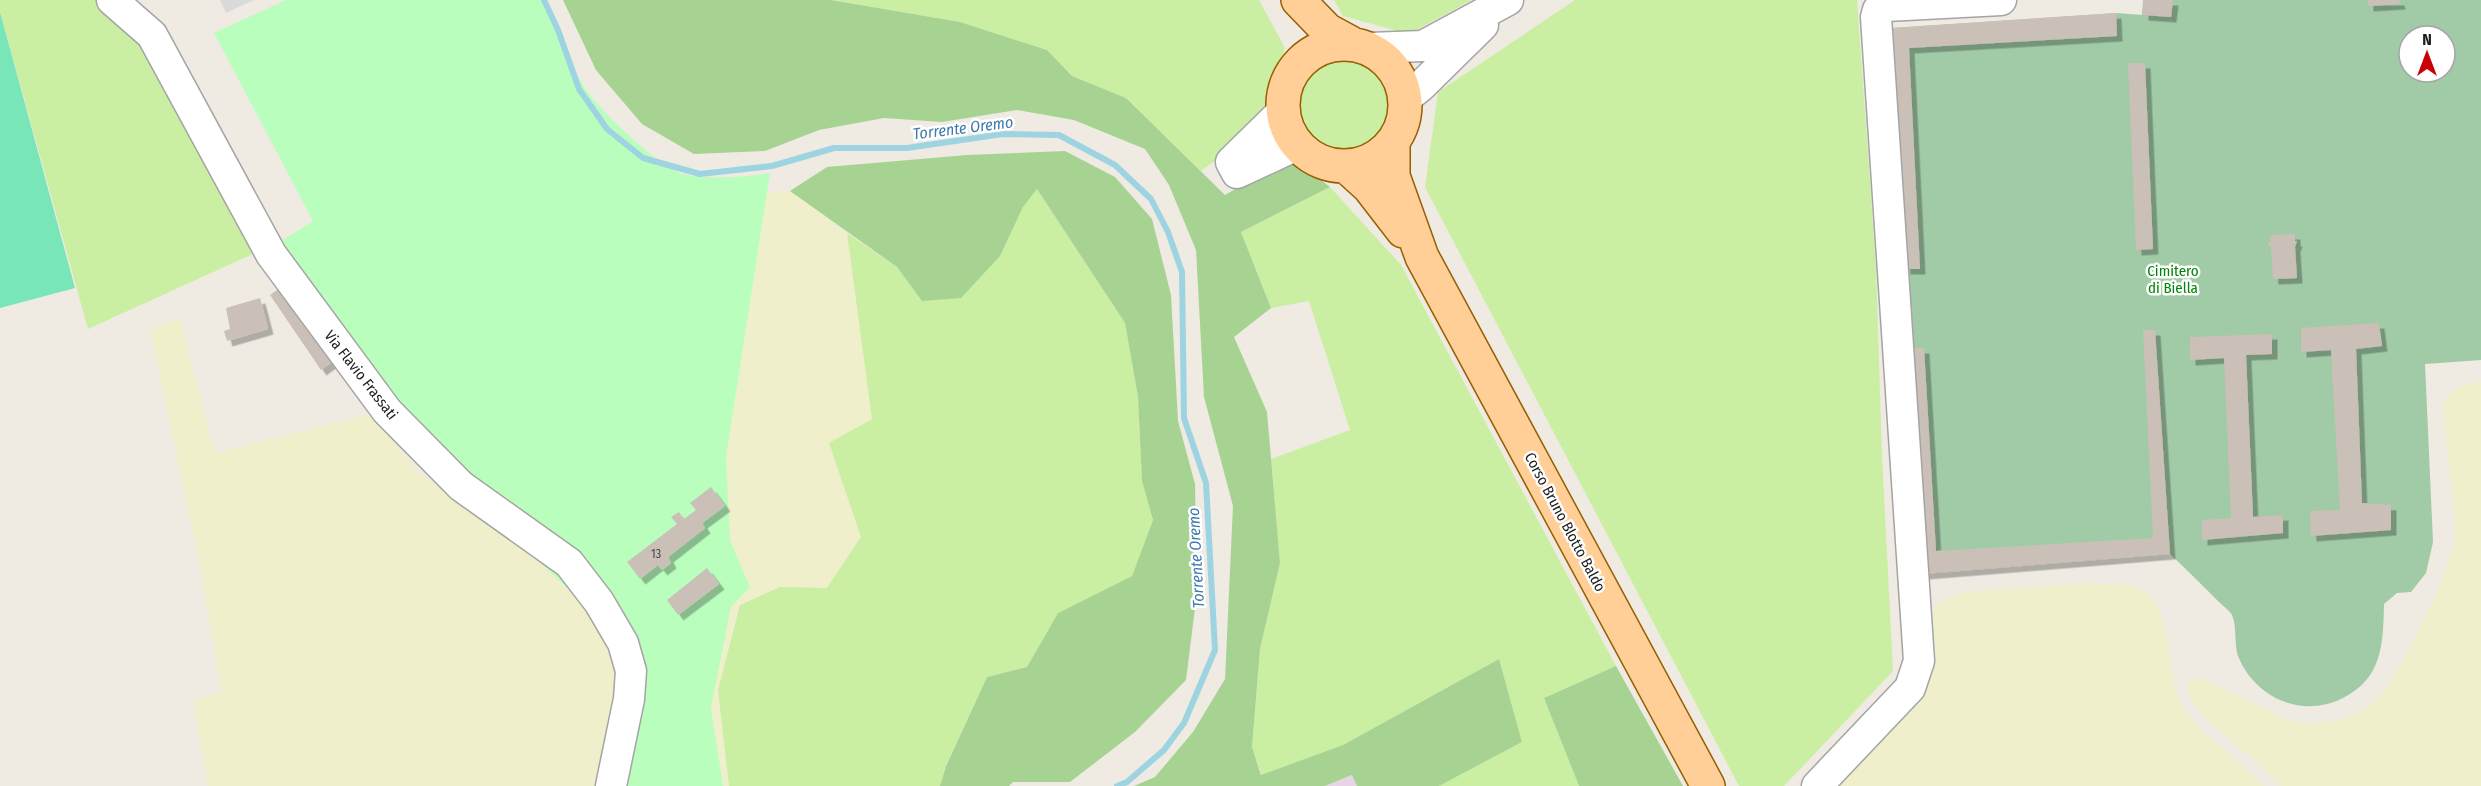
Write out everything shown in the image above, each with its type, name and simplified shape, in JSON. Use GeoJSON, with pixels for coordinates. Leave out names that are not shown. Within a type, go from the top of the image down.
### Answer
{"type":"FeatureCollection","features":[{"type":"Feature","properties":{"kind":"main road"},"geometry":{"type":"LineString","coordinates":[[1291,0],[1300,62]]}},
{"type":"Feature","properties":{"kind":"main road"},"geometry":{"type":"LineString","coordinates":[[1299,0],[1328,30],[1383,57],[1394,68],[1402,82],[1406,98],[1406,114],[1401,129],[1393,143],[1380,156],[1347,167],[1328,165],[1311,157],[1297,145],[1287,129],[1283,111],[1284,94],[1289,77],[1300,62],[1315,51],[1332,44],[1360,46]]}},
{"type":"Feature","properties":{"kind":"main road","name":"Corso Bruno Blotto Baldo"},"geometry":{"type":"LineString","coordinates":[[1393,143],[1393,176],[1422,257],[1708,786]]}},
{"type":"Feature","properties":{"kind":"main road","name":"Corso Bruno Blotto Baldo"},"geometry":{"type":"LineString","coordinates":[[1347,167],[1369,187],[1422,257]]}},
{"type":"Feature","properties":{"kind":"street","name":"Via Flavio Frassati"},"geometry":{"type":"LineString","coordinates":[[112,0],[152,35],[271,254],[387,411],[461,486],[569,563],[599,602],[623,643],[631,671],[628,699],[610,786]]}},
{"type":"Feature","properties":{"kind":"street"},"geometry":{"type":"LineString","coordinates":[[1360,46],[1423,46],[1509,0],[1406,98]]}},
{"type":"Feature","properties":{"kind":"street"},"geometry":{"type":"LineString","coordinates":[[1817,786],[1911,688],[1919,661],[1876,17],[1878,10],[1886,6],[2001,0]]}},
{"type":"Feature","properties":{"kind":"street"},"geometry":{"type":"LineString","coordinates":[[1283,111],[1231,162],[1238,173],[1297,145]]}},
{"type":"Feature","properties":{"kind":"shaded area"},"geometry":{"type":"Polygon","coordinates":[[[220,0],[254,0],[226,13],[220,0]]]}},
{"type":"Feature","properties":{"kind":"shaded area"},"geometry":{"type":"Polygon","coordinates":[[[1353,775],[1357,786],[1325,786],[1353,775]]]}},
{"type":"Feature","properties":{"kind":"green space"},"geometry":{"type":"Polygon","coordinates":[[[0,0],[100,0],[146,41],[255,253],[88,329],[0,12],[0,0]]]}},
{"type":"Feature","properties":{"kind":"green space"},"geometry":{"type":"Polygon","coordinates":[[[286,0],[547,0],[568,56],[585,88],[616,123],[645,150],[673,169],[692,176],[726,177],[770,173],[726,457],[730,540],[750,587],[731,607],[711,708],[723,786],[624,786],[626,681],[590,610],[376,405],[272,247],[313,221],[214,33],[286,0]]]}},
{"type":"Feature","properties":{"kind":"green space"},"geometry":{"type":"Polygon","coordinates":[[[563,0],[831,0],[960,22],[1047,50],[1072,76],[1126,98],[1225,195],[1291,157],[1330,187],[1241,232],[1271,308],[1234,337],[1267,412],[1280,563],[1260,649],[1252,747],[1261,775],[1343,745],[1499,659],[1522,742],[1439,786],[1357,786],[1352,775],[1325,786],[1134,786],[1155,777],[1193,732],[1225,679],[1233,506],[1204,397],[1196,250],[1169,185],[1145,149],[1074,120],[1017,110],[942,122],[884,118],[819,130],[765,151],[694,154],[642,124],[596,70],[563,0]]]}},
{"type":"Feature","properties":{"kind":"green space"},"geometry":{"type":"Polygon","coordinates":[[[831,0],[1259,0],[1285,48],[1277,71],[1269,110],[1256,130],[1201,171],[1126,98],[1072,76],[1047,50],[960,22],[831,0]]]}},
{"type":"Feature","properties":{"kind":"green space"},"geometry":{"type":"Polygon","coordinates":[[[1334,0],[1472,0],[1409,34],[1343,16],[1334,0]]]}},
{"type":"Feature","properties":{"kind":"green space"},"geometry":{"type":"Polygon","coordinates":[[[1575,0],[1857,0],[1876,268],[1882,456],[1893,671],[1784,786],[1739,786],[1425,187],[1438,92],[1575,0]]]}},
{"type":"Feature","properties":{"kind":"green space","name":"Cimitero di Biella"},"geometry":{"type":"Polygon","coordinates":[[[2143,0],[2481,0],[2481,360],[2425,364],[2433,542],[2426,573],[2411,592],[2397,593],[2384,604],[2381,646],[2373,670],[2366,680],[2343,698],[2327,704],[2296,705],[2282,701],[2256,683],[2238,656],[2234,619],[2231,613],[2170,554],[1923,574],[1892,28],[2116,13],[2142,15],[2143,0]]]}},
{"type":"Feature","properties":{"kind":"green space"},"geometry":{"type":"Polygon","coordinates":[[[0,12],[75,288],[0,308],[0,12]]]}},
{"type":"Feature","properties":{"kind":"green space"},"geometry":{"type":"Polygon","coordinates":[[[1344,54],[1363,58],[1379,69],[1390,85],[1394,104],[1390,123],[1379,139],[1363,150],[1344,154],[1325,150],[1309,139],[1298,123],[1294,104],[1298,85],[1309,69],[1325,58],[1344,54]]]}},
{"type":"Feature","properties":{"kind":"green space"},"geometry":{"type":"Polygon","coordinates":[[[1065,151],[1115,177],[1152,219],[1171,295],[1178,421],[1195,484],[1197,592],[1186,680],[1135,732],[1070,782],[1013,782],[1009,786],[940,786],[946,766],[987,677],[1027,667],[1058,613],[1132,576],[1153,520],[1142,481],[1138,397],[1125,323],[1037,189],[1023,207],[1000,256],[961,298],[922,301],[897,267],[790,191],[827,167],[967,155],[1065,151]]]}},
{"type":"Feature","properties":{"kind":"green space"},"geometry":{"type":"Polygon","coordinates":[[[1330,187],[1401,265],[1616,666],[1544,698],[1579,786],[1439,786],[1522,742],[1499,659],[1343,745],[1262,775],[1252,747],[1260,649],[1280,563],[1271,459],[1350,430],[1309,301],[1271,308],[1241,232],[1330,187]]]}},
{"type":"Feature","properties":{"kind":"green space"},"geometry":{"type":"Polygon","coordinates":[[[1037,189],[1125,323],[1138,397],[1142,481],[1153,520],[1132,576],[1058,613],[1027,667],[987,677],[946,765],[940,786],[729,786],[718,690],[740,605],[780,587],[827,588],[861,537],[829,443],[872,419],[847,233],[897,267],[922,301],[1000,256],[1023,207],[1037,189]]]}},
{"type":"Feature","properties":{"kind":"green space"},"geometry":{"type":"Polygon","coordinates":[[[790,191],[847,233],[872,419],[829,444],[861,537],[827,588],[780,587],[718,690],[729,786],[619,786],[636,719],[737,193],[790,191]]]}},
{"type":"Feature","properties":{"kind":"green space"},"geometry":{"type":"Polygon","coordinates":[[[180,318],[215,453],[371,414],[418,472],[566,578],[620,659],[606,786],[208,786],[193,699],[222,693],[201,572],[150,329],[180,318]]]}},
{"type":"Feature","properties":{"kind":"green space"},"geometry":{"type":"Polygon","coordinates":[[[2481,381],[2481,786],[2280,786],[2251,757],[2205,719],[2189,697],[2188,683],[2193,679],[2203,679],[2286,719],[2310,724],[2343,719],[2371,705],[2387,687],[2412,644],[2439,588],[2455,542],[2455,518],[2443,411],[2447,397],[2456,388],[2481,381]]]}},
{"type":"Feature","properties":{"kind":"green space"},"geometry":{"type":"Polygon","coordinates":[[[2085,583],[2126,585],[2146,591],[2157,605],[2166,632],[2174,684],[2180,702],[2199,728],[2264,786],[1826,786],[1929,667],[1932,618],[1936,606],[1945,599],[1966,592],[2085,583]]]}},
{"type":"Feature","properties":{"kind":"green space"},"geometry":{"type":"Polygon","coordinates":[[[1616,666],[1683,786],[1579,786],[1544,698],[1616,666]]]}},
{"type":"Feature","properties":{"kind":"building"},"geometry":{"type":"Polygon","coordinates":[[[2143,0],[2173,0],[2171,17],[2143,15],[2143,0]]]}},
{"type":"Feature","properties":{"kind":"building"},"geometry":{"type":"Polygon","coordinates":[[[2368,0],[2399,0],[2400,4],[2368,6],[2368,0]]]}},
{"type":"Feature","properties":{"kind":"building"},"geometry":{"type":"Polygon","coordinates":[[[2116,13],[2117,36],[1909,48],[1920,269],[1905,269],[1892,28],[2116,13]]]}},
{"type":"Feature","properties":{"kind":"building"},"geometry":{"type":"Polygon","coordinates":[[[2128,63],[2145,63],[2153,249],[2136,250],[2128,63]]]}},
{"type":"Feature","properties":{"kind":"building"},"geometry":{"type":"Polygon","coordinates":[[[2295,234],[2297,278],[2273,279],[2271,247],[2268,246],[2268,242],[2271,241],[2270,235],[2295,234]]]}},
{"type":"Feature","properties":{"kind":"building"},"geometry":{"type":"Polygon","coordinates":[[[284,285],[336,359],[321,370],[270,295],[284,285]]]}},
{"type":"Feature","properties":{"kind":"building"},"geometry":{"type":"Polygon","coordinates":[[[260,298],[268,329],[227,341],[224,331],[230,329],[226,308],[260,298]]]}},
{"type":"Feature","properties":{"kind":"building"},"geometry":{"type":"Polygon","coordinates":[[[2379,323],[2382,346],[2356,349],[2362,503],[2391,505],[2391,530],[2311,536],[2310,511],[2340,510],[2331,350],[2301,352],[2301,328],[2379,323]]]}},
{"type":"Feature","properties":{"kind":"building"},"geometry":{"type":"Polygon","coordinates":[[[2143,330],[2155,330],[2170,554],[1923,574],[1910,348],[1924,348],[1936,551],[2153,538],[2143,330]]]}},
{"type":"Feature","properties":{"kind":"building"},"geometry":{"type":"Polygon","coordinates":[[[2272,334],[2272,354],[2246,355],[2253,517],[2283,515],[2283,533],[2202,540],[2202,520],[2231,518],[2224,358],[2190,360],[2190,337],[2272,334]]]}},
{"type":"Feature","properties":{"kind":"building"},"geometry":{"type":"Polygon","coordinates":[[[711,487],[725,506],[702,523],[705,528],[668,557],[671,563],[662,570],[658,565],[640,579],[627,562],[677,524],[671,517],[679,512],[684,519],[696,510],[690,503],[711,487]]]}},
{"type":"Feature","properties":{"kind":"building"},"geometry":{"type":"Polygon","coordinates":[[[707,568],[719,584],[678,615],[667,600],[707,568]]]}},
{"type":"Feature","properties":{"kind":"waterway","name":"Torrente Oremo"},"geometry":{"type":"LineString","coordinates":[[544,0],[558,30],[579,89],[607,129],[643,158],[700,174],[772,166],[834,148],[907,148],[1003,134],[1059,135],[1115,165],[1151,199],[1168,232],[1182,272],[1184,418],[1206,483],[1215,650],[1184,723],[1164,750],[1127,782],[1117,786]]}}]}
